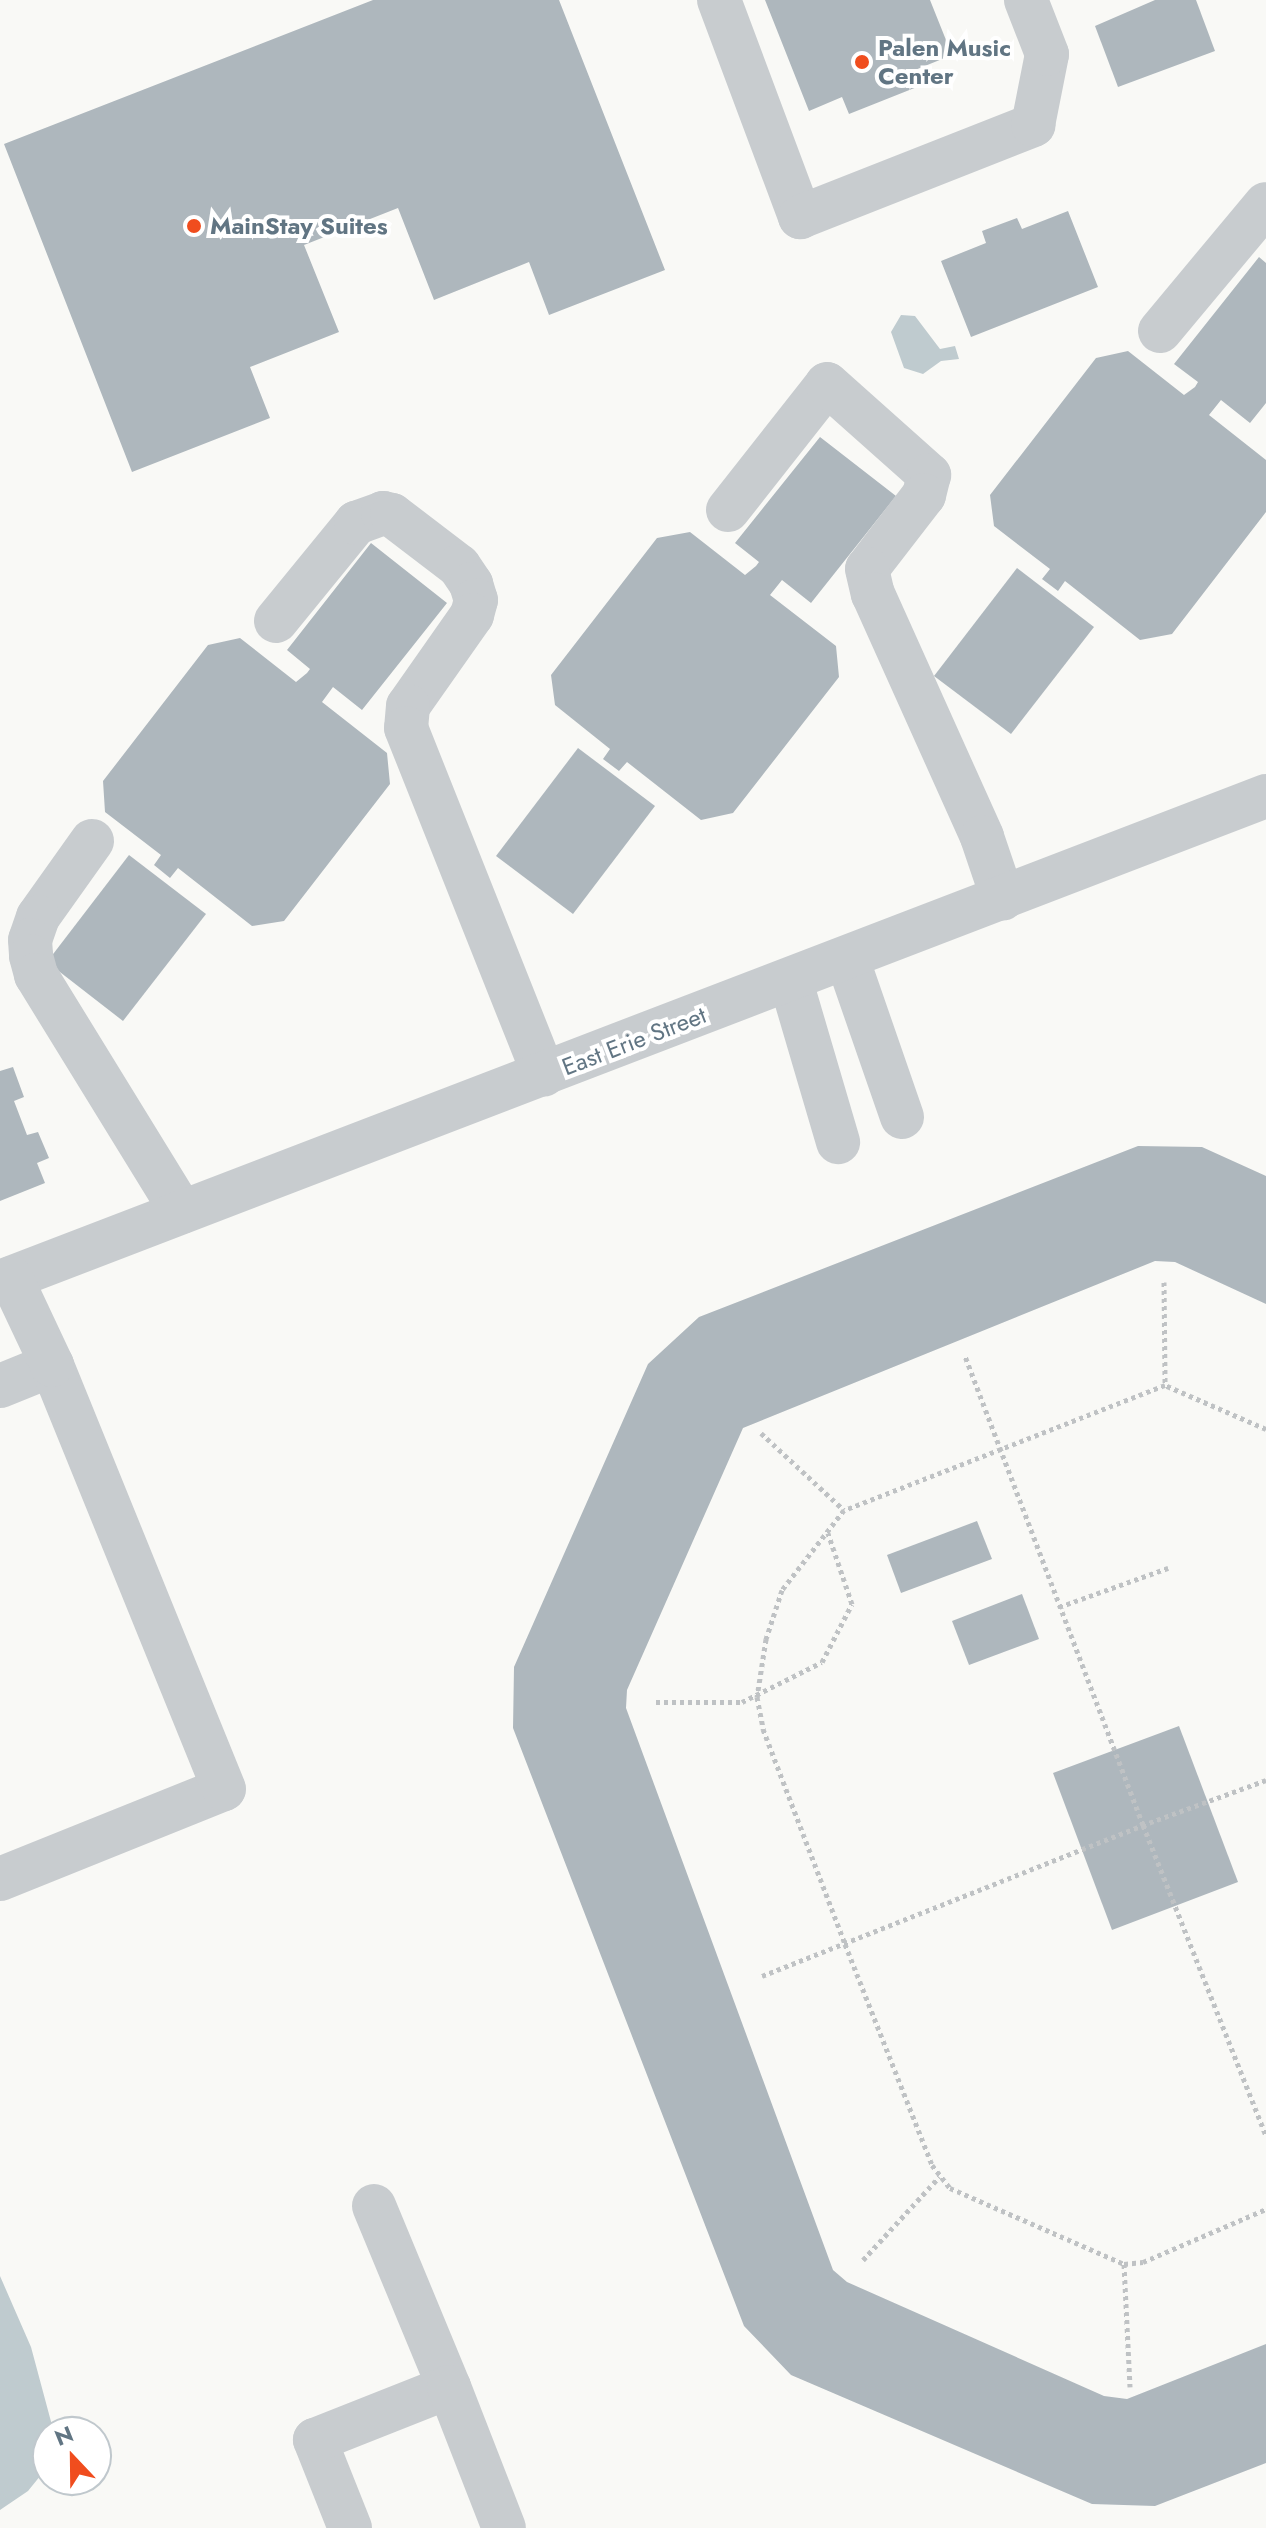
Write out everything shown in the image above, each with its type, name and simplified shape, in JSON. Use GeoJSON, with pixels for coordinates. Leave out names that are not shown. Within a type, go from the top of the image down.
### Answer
{"type":"FeatureCollection","features":[{"type":"Feature","properties":{"kind":"street"},"geometry":{"type":"LineString","coordinates":[[719,0],[800,217],[1033,125],[1047,54],[1026,0]]}},
{"type":"Feature","properties":{"kind":"street"},"geometry":{"type":"LineString","coordinates":[[1160,331],[1266,204]]}},
{"type":"Feature","properties":{"kind":"street"},"geometry":{"type":"LineString","coordinates":[[728,510],[827,384],[929,475],[924,495],[867,569],[873,594],[982,837],[1003,899]]}},
{"type":"Feature","properties":{"kind":"street"},"geometry":{"type":"LineString","coordinates":[[276,621],[356,523],[383,513],[392,515],[459,566],[471,584],[476,600],[472,615],[408,706],[406,728],[544,1075]]}},
{"type":"Feature","properties":{"kind":"street","name":"East Erie Street"},"geometry":{"type":"LineString","coordinates":[[6,1280],[848,961],[1266,796]]}},
{"type":"Feature","properties":{"kind":"street"},"geometry":{"type":"LineString","coordinates":[[92,841],[38,917],[30,940],[31,956],[36,975],[182,1212]]}},
{"type":"Feature","properties":{"kind":"street"},"geometry":{"type":"LineString","coordinates":[[848,961],[902,1117]]}},
{"type":"Feature","properties":{"kind":"street"},"geometry":{"type":"LineString","coordinates":[[791,982],[838,1142]]}},
{"type":"Feature","properties":{"kind":"street"},"geometry":{"type":"LineString","coordinates":[[0,1879],[224,1789],[52,1365],[6,1280]]}},
{"type":"Feature","properties":{"kind":"street"},"geometry":{"type":"LineString","coordinates":[[0,1386],[52,1365]]}},
{"type":"Feature","properties":{"kind":"street"},"geometry":{"type":"LineString","coordinates":[[374,2206],[504,2528]]}},
{"type":"Feature","properties":{"kind":"street"},"geometry":{"type":"LineString","coordinates":[[350,2528],[315,2440],[449,2387]]}},
{"type":"Feature","properties":{"kind":"path"},"geometry":{"type":"LineString","coordinates":[[1164,1282],[1165,1385]]}},
{"type":"Feature","properties":{"kind":"path"},"geometry":{"type":"LineString","coordinates":[[965,1356],[1143,1825],[1266,2136]]}},
{"type":"Feature","properties":{"kind":"path"},"geometry":{"type":"LineString","coordinates":[[1266,1429],[1165,1385],[844,1510],[782,1590],[766,1639],[757,1697],[763,1729],[939,2177],[950,2188],[1124,2264],[1143,2262],[1266,2209]]}},
{"type":"Feature","properties":{"kind":"path"},"geometry":{"type":"LineString","coordinates":[[761,1433],[844,1510]]}},
{"type":"Feature","properties":{"kind":"path"},"geometry":{"type":"LineString","coordinates":[[656,1702],[742,1702],[822,1662],[852,1604],[828,1532]]}},
{"type":"Feature","properties":{"kind":"path"},"geometry":{"type":"LineString","coordinates":[[1059,1607],[1168,1568]]}},
{"type":"Feature","properties":{"kind":"path"},"geometry":{"type":"LineString","coordinates":[[762,1976],[1143,1825],[1266,1780]]}},
{"type":"Feature","properties":{"kind":"path"},"geometry":{"type":"LineString","coordinates":[[863,2260],[939,2177]]}},
{"type":"Feature","properties":{"kind":"path"},"geometry":{"type":"LineString","coordinates":[[1124,2264],[1130,2387]]}},
{"type":"Feature","properties":{"kind":"shaded area"},"geometry":{"type":"Polygon","coordinates":[[[901,315],[915,316],[940,349],[955,346],[959,359],[941,361],[923,374],[904,368],[891,332],[901,315]]]}},
{"type":"Feature","properties":{"kind":"shaded area"},"geometry":{"type":"Polygon","coordinates":[[[0,2276],[31,2347],[50,2416],[32,2416],[32,2486],[0,2510],[0,2276]]]}},
{"type":"Feature","properties":{"kind":"building","name":"MainStay Suites"},"geometry":{"type":"Polygon","coordinates":[[[373,0],[559,0],[665,270],[549,315],[529,262],[434,300],[398,208],[304,245],[339,332],[250,367],[270,418],[132,472],[4,144],[373,0]]]}},
{"type":"Feature","properties":{"kind":"building","name":"Palen Music Center"},"geometry":{"type":"Polygon","coordinates":[[[765,0],[930,0],[952,55],[915,70],[922,85],[849,114],[842,97],[809,111],[765,0]]]}},
{"type":"Feature","properties":{"kind":"building"},"geometry":{"type":"Polygon","coordinates":[[[1155,0],[1196,0],[1215,51],[1118,87],[1095,26],[1155,0]]]}},
{"type":"Feature","properties":{"kind":"building"},"geometry":{"type":"Polygon","coordinates":[[[1068,211],[1098,287],[971,337],[941,261],[986,243],[982,231],[1017,218],[1022,229],[1068,211]]]}},
{"type":"Feature","properties":{"kind":"building"},"geometry":{"type":"Polygon","coordinates":[[[1259,257],[1266,263],[1266,403],[1250,423],[1221,400],[1209,415],[1266,460],[1266,512],[1172,634],[1140,640],[1065,581],[1058,591],[1042,579],[1050,569],[994,526],[990,495],[1096,358],[1128,351],[1184,395],[1195,387],[1198,382],[1174,364],[1259,257]]]}},
{"type":"Feature","properties":{"kind":"building"},"geometry":{"type":"Polygon","coordinates":[[[820,437],[896,496],[811,603],[782,580],[770,595],[836,646],[839,677],[733,813],[701,820],[627,762],[619,771],[603,759],[610,749],[555,705],[551,675],[657,538],[690,532],[745,575],[756,566],[759,562],[735,543],[820,437]]]}},
{"type":"Feature","properties":{"kind":"building"},"geometry":{"type":"Polygon","coordinates":[[[371,543],[447,603],[362,710],[333,687],[322,702],[387,753],[390,784],[284,921],[252,926],[178,868],[170,878],[154,865],[161,855],[105,812],[103,781],[208,645],[240,638],[296,682],[307,673],[310,669],[287,650],[371,543]]]}},
{"type":"Feature","properties":{"kind":"building"},"geometry":{"type":"Polygon","coordinates":[[[1017,568],[1094,627],[1011,734],[934,676],[1017,568]]]}},
{"type":"Feature","properties":{"kind":"building"},"geometry":{"type":"Polygon","coordinates":[[[578,748],[655,806],[573,914],[496,856],[578,748]]]}},
{"type":"Feature","properties":{"kind":"building"},"geometry":{"type":"Polygon","coordinates":[[[129,855],[206,914],[123,1021],[47,962],[129,855]]]}},
{"type":"Feature","properties":{"kind":"building"},"geometry":{"type":"Polygon","coordinates":[[[13,1067],[24,1097],[14,1101],[27,1135],[38,1132],[49,1158],[37,1163],[45,1183],[0,1201],[0,1071],[13,1067]]]}},
{"type":"Feature","properties":{"kind":"building"},"geometry":{"type":"Polygon","coordinates":[[[1138,1146],[1202,1147],[1266,1176],[1266,1304],[1175,1262],[1155,1261],[743,1428],[627,1690],[626,1708],[833,2270],[847,2282],[1104,2396],[1127,2399],[1266,2344],[1266,2463],[1155,2506],[1092,2504],[791,2375],[744,2326],[513,1728],[514,1667],[648,1364],[699,1317],[1138,1146]]]}},
{"type":"Feature","properties":{"kind":"building"},"geometry":{"type":"Polygon","coordinates":[[[977,1521],[992,1559],[901,1593],[887,1555],[977,1521]]]}},
{"type":"Feature","properties":{"kind":"building"},"geometry":{"type":"Polygon","coordinates":[[[1022,1594],[1039,1639],[969,1665],[952,1621],[1022,1594]]]}},
{"type":"Feature","properties":{"kind":"building"},"geometry":{"type":"Polygon","coordinates":[[[1179,1726],[1238,1882],[1112,1930],[1053,1773],[1179,1726]]]}},
{"type":"Feature","properties":{"kind":"place","name":"Palen Music Center"},"geometry":{"type":"Point","coordinates":[862,62]}},
{"type":"Feature","properties":{"kind":"place","name":"MainStay Suites"},"geometry":{"type":"Point","coordinates":[194,226]}}]}
